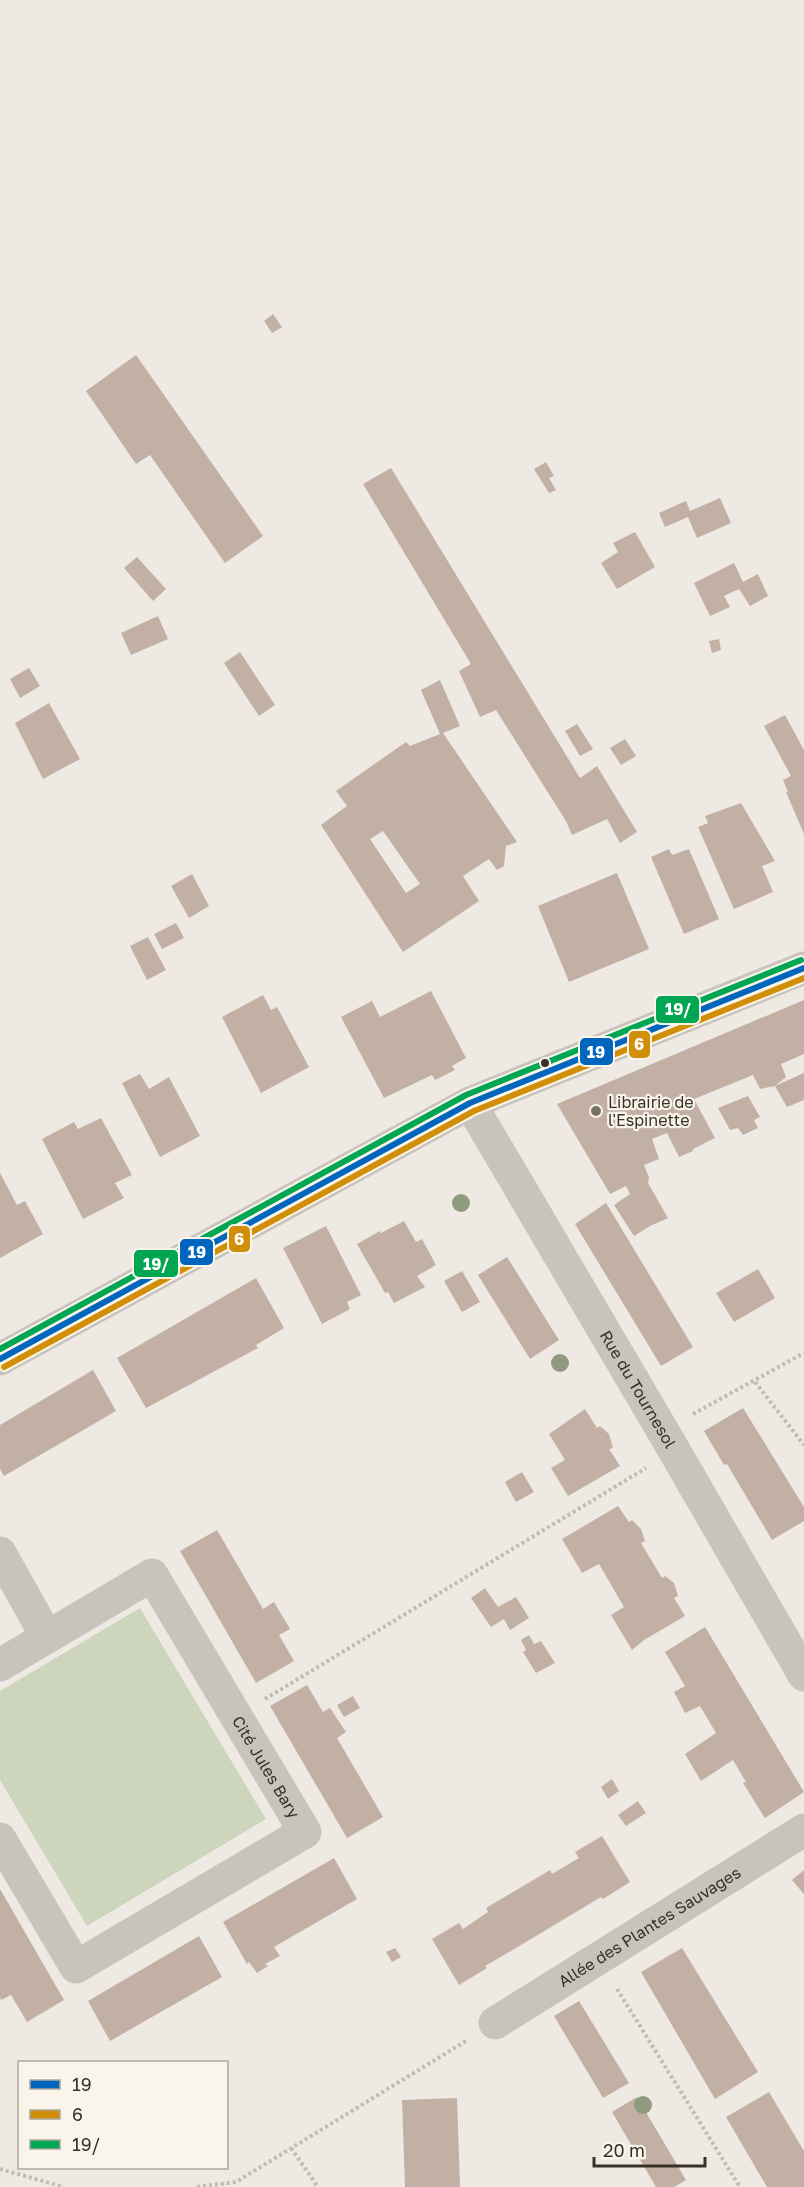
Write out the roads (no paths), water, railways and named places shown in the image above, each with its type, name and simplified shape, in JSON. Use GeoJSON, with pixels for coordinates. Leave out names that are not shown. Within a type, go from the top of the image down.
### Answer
{"type":"FeatureCollection","features":[{"type":"Feature","properties":{"kind":"street"},"geometry":{"type":"LineString","coordinates":[[0,1359],[470,1103],[804,968]]}},
{"type":"Feature","properties":{"kind":"street","name":"Rue du Tournesol"},"geometry":{"type":"LineString","coordinates":[[470,1103],[804,1675]]}},
{"type":"Feature","properties":{"kind":"street"},"geometry":{"type":"LineString","coordinates":[[0,1553],[47,1637]]}},
{"type":"Feature","properties":{"kind":"street","name":"Cité Jules Bary"},"geometry":{"type":"LineString","coordinates":[[0,1665],[152,1575],[305,1832],[76,1967],[0,1839]]}},
{"type":"Feature","properties":{"kind":"street","name":"Allée des Plantes Sauvages"},"geometry":{"type":"LineString","coordinates":[[495,2023],[804,1830]]}},
{"type":"Feature","properties":{"kind":"place","name":"Librairie de l'Espinette"},"geometry":{"type":"Point","coordinates":[596,1111]}}]}
